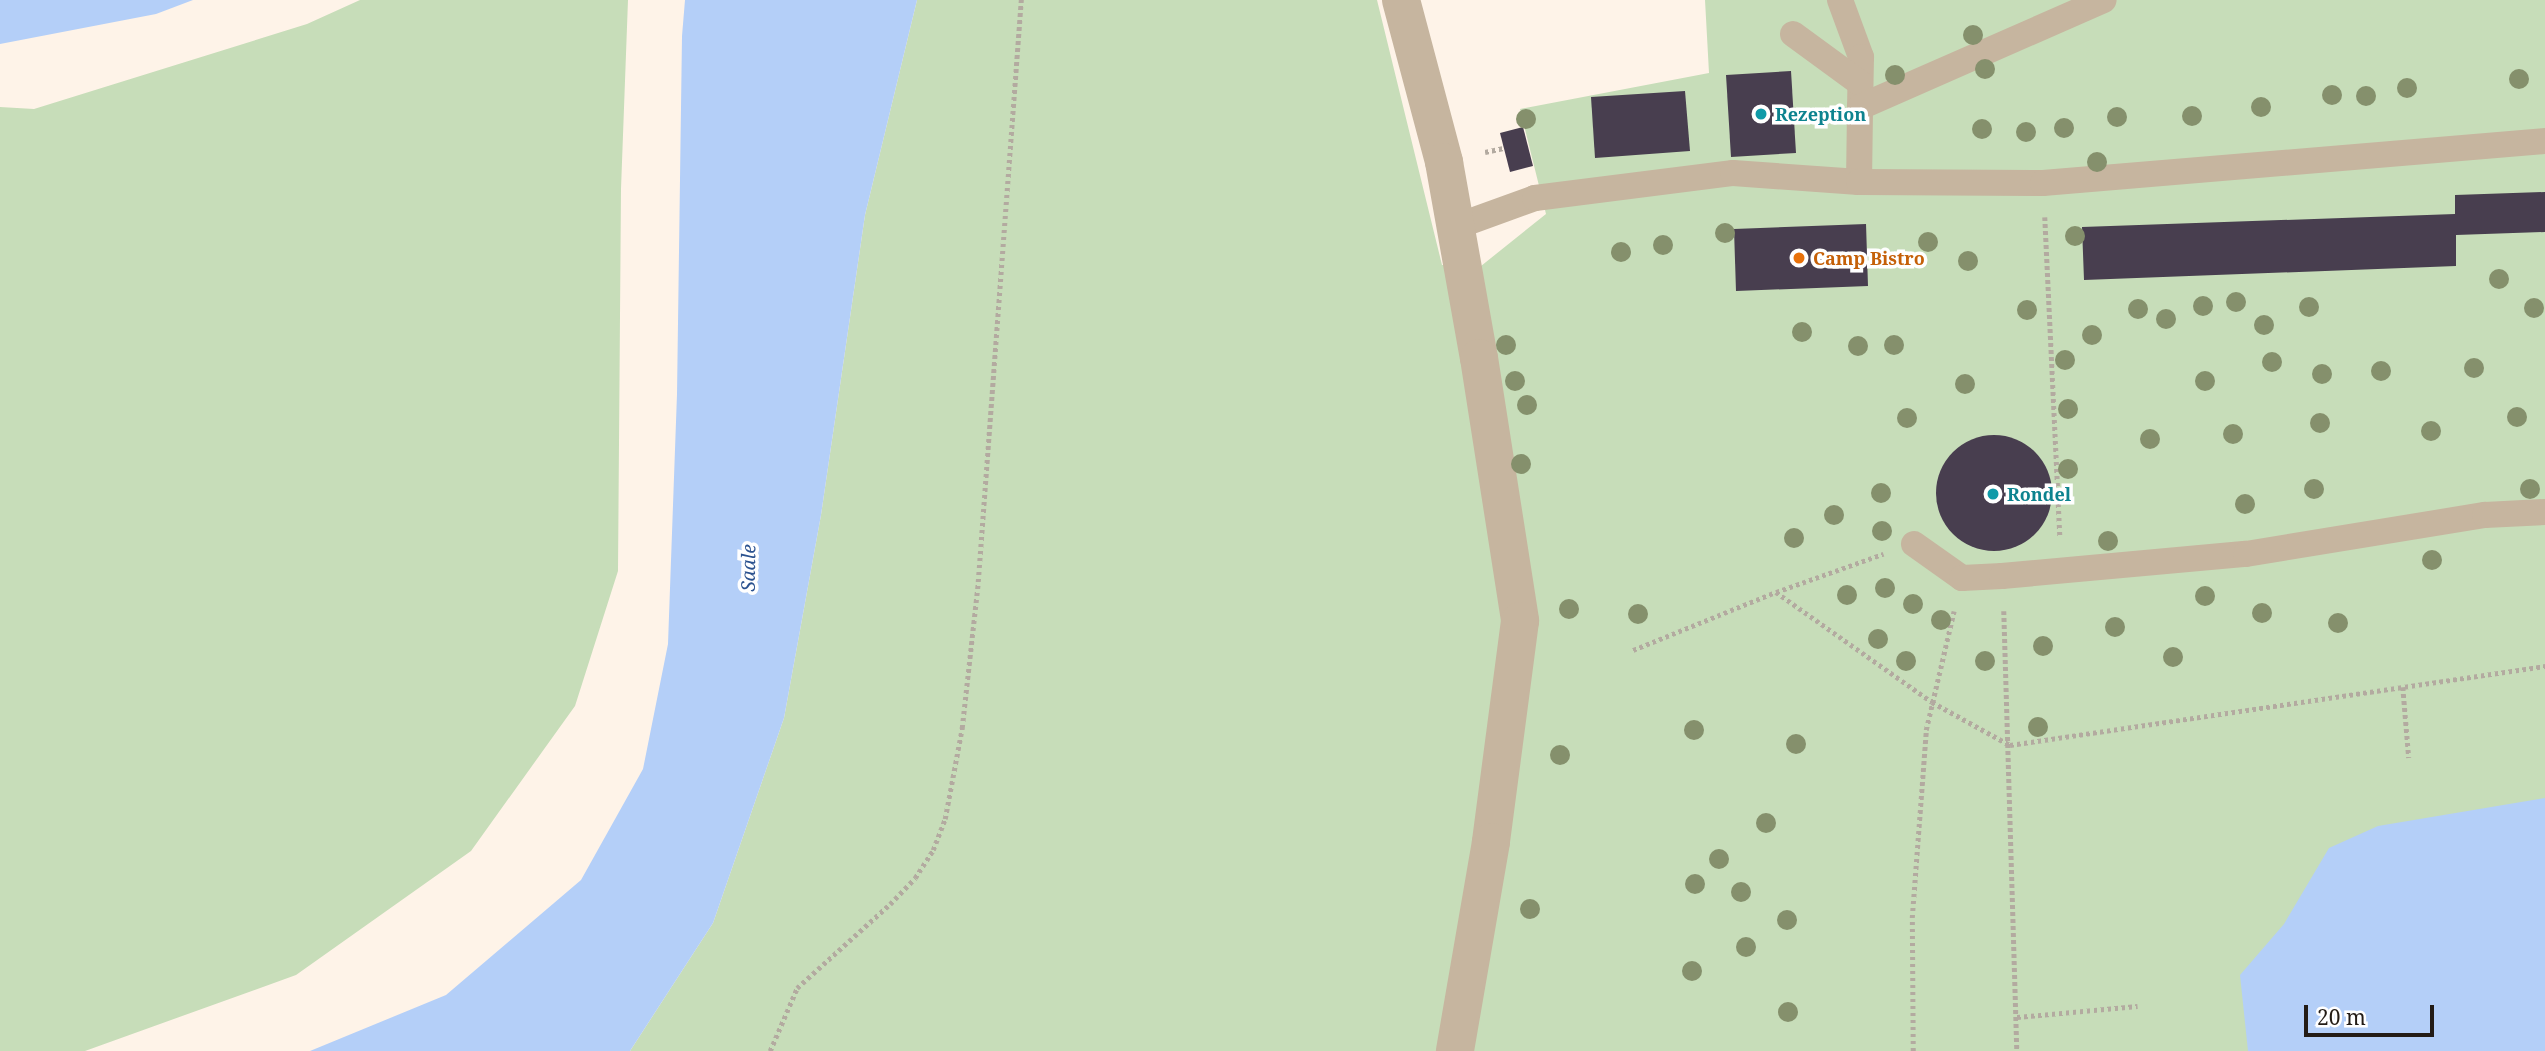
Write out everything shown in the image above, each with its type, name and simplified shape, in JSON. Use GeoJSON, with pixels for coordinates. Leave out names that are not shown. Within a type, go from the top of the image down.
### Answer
{"type":"FeatureCollection","features":[{"type":"Feature","properties":{"kind":"street"},"geometry":{"type":"LineString","coordinates":[[1401,0],[1444,162],[1520,621],[1491,842],[1455,1051]]}},
{"type":"Feature","properties":{"kind":"lane"},"geometry":{"type":"LineString","coordinates":[[1840,0],[1861,57],[1859,182]]}},
{"type":"Feature","properties":{"kind":"lane"},"geometry":{"type":"LineString","coordinates":[[1860,95],[2104,0]]}},
{"type":"Feature","properties":{"kind":"lane"},"geometry":{"type":"LineString","coordinates":[[1793,34],[1860,95]]}},
{"type":"Feature","properties":{"kind":"lane"},"geometry":{"type":"LineString","coordinates":[[1455,227],[1535,198],[1733,173],[1859,182],[2043,183],[2545,141]]}},
{"type":"Feature","properties":{"kind":"lane"},"geometry":{"type":"LineString","coordinates":[[1914,544],[1962,578],[2003,576],[2246,554],[2485,514],[2545,512]]}},
{"type":"Feature","properties":{"kind":"path"},"geometry":{"type":"LineString","coordinates":[[770,1051],[797,988],[890,905],[915,878],[933,849],[945,819],[962,728],[978,582],[1021,0]]}},
{"type":"Feature","properties":{"kind":"path"},"geometry":{"type":"LineString","coordinates":[[2043,183],[2062,572]]}},
{"type":"Feature","properties":{"kind":"path"},"geometry":{"type":"LineString","coordinates":[[1633,650],[1776,592],[1914,544]]}},
{"type":"Feature","properties":{"kind":"path"},"geometry":{"type":"LineString","coordinates":[[2003,576],[2017,1051]]}},
{"type":"Feature","properties":{"kind":"path"},"geometry":{"type":"LineString","coordinates":[[1913,1051],[1912,918],[1926,730],[1962,578]]}},
{"type":"Feature","properties":{"kind":"path"},"geometry":{"type":"LineString","coordinates":[[1776,592],[1932,702],[2010,745],[2545,666]]}},
{"type":"Feature","properties":{"kind":"path"},"geometry":{"type":"LineString","coordinates":[[2403,687],[2409,758]]}},
{"type":"Feature","properties":{"kind":"path"},"geometry":{"type":"LineString","coordinates":[[2017,1017],[2137,1006]]}},
{"type":"Feature","properties":{"kind":"green space"},"geometry":{"type":"Polygon","coordinates":[[[360,0],[628,0],[621,189],[618,571],[575,706],[471,851],[296,975],[85,1051],[0,1051],[0,107],[34,109],[307,24],[360,0]]]}},
{"type":"Feature","properties":{"kind":"green space"},"geometry":{"type":"Polygon","coordinates":[[[917,0],[1377,0],[1442,265],[1481,266],[1546,214],[1520,109],[1709,73],[1705,0],[2545,0],[2545,1051],[630,1051],[713,923],[784,718],[821,515],[865,215],[917,0]]]}},
{"type":"Feature","properties":{"kind":"water"},"geometry":{"type":"Polygon","coordinates":[[[0,0],[193,0],[156,14],[0,44],[0,0]]]}},
{"type":"Feature","properties":{"kind":"water","name":"Saale"},"geometry":{"type":"Polygon","coordinates":[[[685,0],[917,0],[865,215],[821,515],[784,718],[713,923],[630,1051],[310,1051],[446,995],[581,880],[643,769],[668,644],[677,394],[682,36],[685,0]]]}},
{"type":"Feature","properties":{"kind":"water"},"geometry":{"type":"Polygon","coordinates":[[[2545,798],[2545,1051],[2248,1051],[2240,975],[2284,924],[2329,848],[2378,826],[2545,798]]]}},
{"type":"Feature","properties":{"kind":"building","name":"Rezeption"},"geometry":{"type":"Polygon","coordinates":[[[1791,71],[1796,153],[1731,157],[1726,75],[1791,71]]]}},
{"type":"Feature","properties":{"kind":"building"},"geometry":{"type":"Polygon","coordinates":[[[1685,91],[1690,151],[1595,158],[1591,97],[1685,91]]]}},
{"type":"Feature","properties":{"kind":"building"},"geometry":{"type":"Polygon","coordinates":[[[1523,127],[1533,166],[1510,172],[1500,133],[1523,127]]]}},
{"type":"Feature","properties":{"kind":"building"},"geometry":{"type":"Polygon","coordinates":[[[2545,192],[2545,232],[2456,235],[2456,266],[2084,280],[2082,227],[2455,214],[2455,195],[2545,192]]]}},
{"type":"Feature","properties":{"kind":"building"},"geometry":{"type":"Polygon","coordinates":[[[1866,224],[1868,286],[1736,291],[1734,229],[1866,224]]]}},
{"type":"Feature","properties":{"kind":"building","name":"Rondel"},"geometry":{"type":"Polygon","coordinates":[[[1994,435],[2016,440],[2035,452],[2047,471],[2052,493],[2047,515],[2035,534],[2016,546],[1994,551],[1972,546],[1953,534],[1941,515],[1936,493],[1941,471],[1953,452],[1972,440],[1994,435]]]}},
{"type":"Feature","properties":{"kind":"place","name":"Rezeption"},"geometry":{"type":"Point","coordinates":[1761,114]}},
{"type":"Feature","properties":{"kind":"place","name":"Camp Bistro"},"geometry":{"type":"Point","coordinates":[1799,258]}},
{"type":"Feature","properties":{"kind":"place","name":"Rondel"},"geometry":{"type":"Point","coordinates":[1993,494]}}]}
